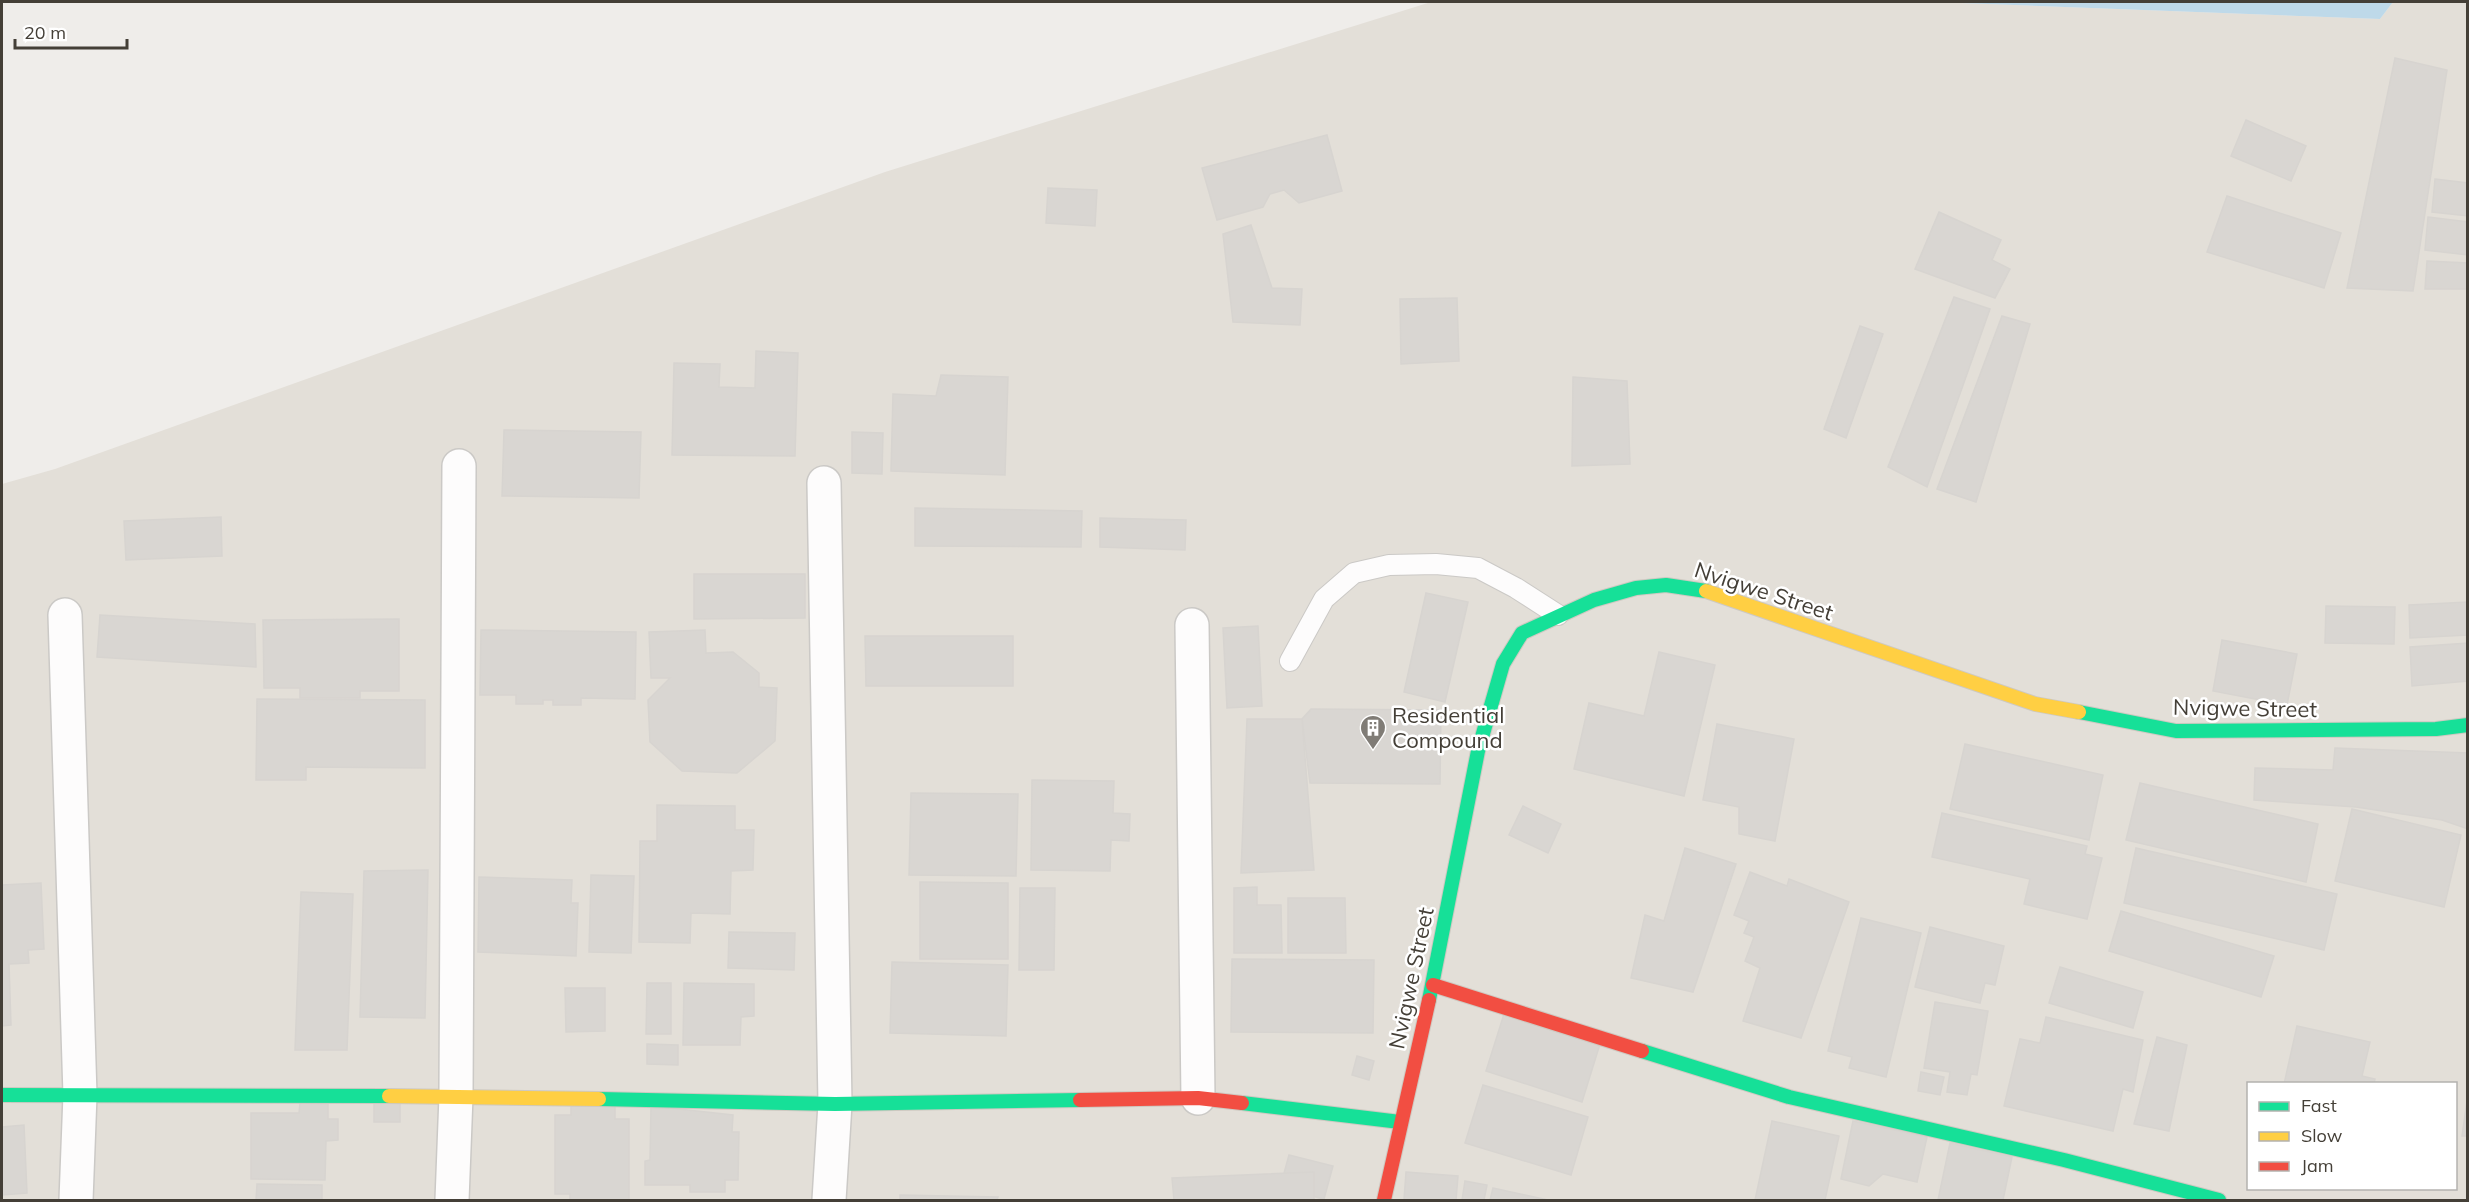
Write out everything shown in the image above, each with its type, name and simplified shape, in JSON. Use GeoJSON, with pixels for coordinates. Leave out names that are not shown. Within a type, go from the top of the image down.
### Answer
{"type":"FeatureCollection","features":[{"type":"Feature","properties":{"kind":"street"},"geometry":{"type":"LineString","coordinates":[[452,1200],[456,1096],[459,466]]}},
{"type":"Feature","properties":{"kind":"street"},"geometry":{"type":"LineString","coordinates":[[824,483],[835,1104],[829,1200]]}},
{"type":"Feature","properties":{"kind":"street","name":"Nvigwe Street"},"geometry":{"type":"LineString","coordinates":[[1384,1200],[1433,985],[1478,751],[1503,664],[1522,633],[1558,615],[1594,600],[1636,588],[1666,585],[1699,589],[2035,704],[2176,730],[2436,729],[2468,725]]}},
{"type":"Feature","properties":{"kind":"street"},"geometry":{"type":"LineString","coordinates":[[65,615],[80,1095],[76,1200]]}},
{"type":"Feature","properties":{"kind":"street"},"geometry":{"type":"LineString","coordinates":[[1192,625],[1198,1098]]}},
{"type":"Feature","properties":{"kind":"street"},"geometry":{"type":"LineString","coordinates":[[1433,985],[1789,1097],[2064,1160],[2219,1200]]}},
{"type":"Feature","properties":{"kind":"street"},"geometry":{"type":"LineString","coordinates":[[2,1095],[456,1096],[835,1104],[1198,1098],[1400,1122]]}},
{"type":"Feature","properties":{"kind":"lane"},"geometry":{"type":"LineString","coordinates":[[1290,661],[1324,599],[1354,573],[1389,565],[1436,564],[1478,568],[1516,588],[1558,615]]}},
{"type":"Feature","properties":{"kind":"shaded area"},"geometry":{"type":"Polygon","coordinates":[[[1431,2],[1935,2],[2380,19],[2393,2],[2467,2],[2467,1200],[2,1200],[2,484],[55,469],[885,172],[1431,2]]]}},
{"type":"Feature","properties":{"kind":"water"},"geometry":{"type":"Polygon","coordinates":[[[1935,2],[2393,2],[2380,19],[1935,2]]]}},
{"type":"Feature","properties":{"kind":"building"},"geometry":{"type":"Polygon","coordinates":[[[2395,58],[2447,70],[2413,291],[2347,288],[2395,58]]]}},
{"type":"Feature","properties":{"kind":"building"},"geometry":{"type":"Polygon","coordinates":[[[2246,120],[2306,146],[2291,181],[2231,156],[2246,120]]]}},
{"type":"Feature","properties":{"kind":"building"},"geometry":{"type":"Polygon","coordinates":[[[1327,135],[1342,191],[1299,203],[1284,190],[1270,194],[1263,207],[1217,220],[1202,168],[1327,135]]]}},
{"type":"Feature","properties":{"kind":"building"},"geometry":{"type":"Polygon","coordinates":[[[2435,179],[2468,183],[2468,216],[2432,212],[2435,179]]]}},
{"type":"Feature","properties":{"kind":"building"},"geometry":{"type":"Polygon","coordinates":[[[1048,188],[1097,190],[1095,226],[1046,223],[1048,188]]]}},
{"type":"Feature","properties":{"kind":"building"},"geometry":{"type":"Polygon","coordinates":[[[2227,196],[2341,233],[2324,288],[2207,252],[2227,196]]]}},
{"type":"Feature","properties":{"kind":"building"},"geometry":{"type":"Polygon","coordinates":[[[1939,212],[2001,240],[1992,260],[2010,269],[1995,298],[1915,269],[1939,212]]]}},
{"type":"Feature","properties":{"kind":"building"},"geometry":{"type":"Polygon","coordinates":[[[2428,217],[2468,222],[2468,255],[2425,250],[2428,217]]]}},
{"type":"Feature","properties":{"kind":"building"},"geometry":{"type":"Polygon","coordinates":[[[1251,225],[1272,288],[1302,289],[1300,325],[1233,322],[1223,234],[1251,225]]]}},
{"type":"Feature","properties":{"kind":"building"},"geometry":{"type":"Polygon","coordinates":[[[2427,261],[2468,263],[2468,289],[2425,289],[2427,261]]]}},
{"type":"Feature","properties":{"kind":"building"},"geometry":{"type":"Polygon","coordinates":[[[1954,297],[1990,309],[1927,487],[1888,467],[1954,297]]]}},
{"type":"Feature","properties":{"kind":"building"},"geometry":{"type":"Polygon","coordinates":[[[1457,298],[1459,361],[1401,364],[1400,299],[1457,298]]]}},
{"type":"Feature","properties":{"kind":"building"},"geometry":{"type":"Polygon","coordinates":[[[2002,316],[2030,324],[1976,502],[1937,489],[2002,316]]]}},
{"type":"Feature","properties":{"kind":"building"},"geometry":{"type":"Polygon","coordinates":[[[1860,326],[1883,334],[1846,438],[1824,429],[1860,326]]]}},
{"type":"Feature","properties":{"kind":"building"},"geometry":{"type":"Polygon","coordinates":[[[756,351],[798,353],[795,456],[672,455],[674,363],[720,364],[719,387],[755,388],[756,351]]]}},
{"type":"Feature","properties":{"kind":"building"},"geometry":{"type":"Polygon","coordinates":[[[941,375],[1008,377],[1005,475],[891,471],[893,394],[936,396],[941,375]]]}},
{"type":"Feature","properties":{"kind":"building"},"geometry":{"type":"Polygon","coordinates":[[[1573,377],[1627,381],[1630,464],[1572,466],[1573,377]]]}},
{"type":"Feature","properties":{"kind":"building"},"geometry":{"type":"Polygon","coordinates":[[[504,430],[641,432],[639,498],[502,496],[504,430]]]}},
{"type":"Feature","properties":{"kind":"building"},"geometry":{"type":"Polygon","coordinates":[[[852,432],[883,433],[882,474],[852,473],[852,432]]]}},
{"type":"Feature","properties":{"kind":"building"},"geometry":{"type":"Polygon","coordinates":[[[915,508],[1082,511],[1081,547],[915,546],[915,508]]]}},
{"type":"Feature","properties":{"kind":"building"},"geometry":{"type":"Polygon","coordinates":[[[221,517],[222,556],[126,560],[124,521],[221,517]]]}},
{"type":"Feature","properties":{"kind":"building"},"geometry":{"type":"Polygon","coordinates":[[[1100,518],[1186,520],[1185,550],[1100,547],[1100,518]]]}},
{"type":"Feature","properties":{"kind":"building"},"geometry":{"type":"Polygon","coordinates":[[[694,574],[805,574],[805,618],[694,619],[694,574]]]}},
{"type":"Feature","properties":{"kind":"building"},"geometry":{"type":"Polygon","coordinates":[[[1426,593],[1468,602],[1445,702],[1404,692],[1426,593]]]}},
{"type":"Feature","properties":{"kind":"building"},"geometry":{"type":"Polygon","coordinates":[[[2468,602],[2468,635],[2410,638],[2409,605],[2468,602]]]}},
{"type":"Feature","properties":{"kind":"building"},"geometry":{"type":"Polygon","coordinates":[[[2326,606],[2395,607],[2394,644],[2325,643],[2326,606]]]}},
{"type":"Feature","properties":{"kind":"building"},"geometry":{"type":"Polygon","coordinates":[[[100,615],[255,624],[256,667],[97,657],[100,615]]]}},
{"type":"Feature","properties":{"kind":"building"},"geometry":{"type":"Polygon","coordinates":[[[399,619],[399,691],[360,691],[360,698],[300,698],[300,688],[264,688],[263,620],[399,619]]]}},
{"type":"Feature","properties":{"kind":"building"},"geometry":{"type":"Polygon","coordinates":[[[1258,626],[1262,706],[1227,708],[1223,628],[1258,626]]]}},
{"type":"Feature","properties":{"kind":"building"},"geometry":{"type":"Polygon","coordinates":[[[481,630],[636,632],[635,699],[581,698],[581,705],[553,705],[553,700],[543,700],[543,704],[516,704],[516,695],[480,695],[481,630]]]}},
{"type":"Feature","properties":{"kind":"building"},"geometry":{"type":"Polygon","coordinates":[[[705,630],[706,653],[733,652],[759,673],[759,687],[777,688],[775,741],[737,773],[682,771],[650,742],[648,700],[670,678],[651,678],[649,632],[705,630]]]}},
{"type":"Feature","properties":{"kind":"building"},"geometry":{"type":"Polygon","coordinates":[[[865,636],[1013,636],[1013,686],[866,686],[865,636]]]}},
{"type":"Feature","properties":{"kind":"building"},"geometry":{"type":"Polygon","coordinates":[[[2222,640],[2297,654],[2287,705],[2213,691],[2222,640]]]}},
{"type":"Feature","properties":{"kind":"building"},"geometry":{"type":"Polygon","coordinates":[[[2468,643],[2468,681],[2412,686],[2410,647],[2468,643]]]}},
{"type":"Feature","properties":{"kind":"building"},"geometry":{"type":"Polygon","coordinates":[[[1659,652],[1715,665],[1684,796],[1574,769],[1589,703],[1644,716],[1659,652]]]}},
{"type":"Feature","properties":{"kind":"building"},"geometry":{"type":"Polygon","coordinates":[[[257,699],[425,700],[425,768],[306,767],[306,780],[256,780],[257,699]]]}},
{"type":"Feature","properties":{"kind":"building","name":"Residential Compound"},"geometry":{"type":"Polygon","coordinates":[[[1311,709],[1441,710],[1440,784],[1310,783],[1302,719],[1311,709]]]}},
{"type":"Feature","properties":{"kind":"building"},"geometry":{"type":"Polygon","coordinates":[[[1247,719],[1302,719],[1314,870],[1241,873],[1247,719]]]}},
{"type":"Feature","properties":{"kind":"building"},"geometry":{"type":"Polygon","coordinates":[[[1717,724],[1794,739],[1775,841],[1739,834],[1739,807],[1703,800],[1717,724]]]}},
{"type":"Feature","properties":{"kind":"building"},"geometry":{"type":"Polygon","coordinates":[[[1965,744],[2103,775],[2089,840],[1950,809],[1965,744]]]}},
{"type":"Feature","properties":{"kind":"building"},"geometry":{"type":"Polygon","coordinates":[[[2335,748],[2468,753],[2468,829],[2442,820],[2356,807],[2254,800],[2255,768],[2333,770],[2335,748]]]}},
{"type":"Feature","properties":{"kind":"building"},"geometry":{"type":"Polygon","coordinates":[[[1032,780],[1114,781],[1113,813],[1130,814],[1129,841],[1111,840],[1110,871],[1031,870],[1032,780]]]}},
{"type":"Feature","properties":{"kind":"building"},"geometry":{"type":"Polygon","coordinates":[[[2140,783],[2318,824],[2306,882],[2126,840],[2140,783]]]}},
{"type":"Feature","properties":{"kind":"building"},"geometry":{"type":"Polygon","coordinates":[[[911,793],[1018,794],[1016,876],[909,875],[911,793]]]}},
{"type":"Feature","properties":{"kind":"building"},"geometry":{"type":"Polygon","coordinates":[[[657,805],[735,806],[735,830],[754,830],[753,870],[731,871],[730,914],[691,913],[690,943],[639,942],[640,841],[657,841],[657,805]]]}},
{"type":"Feature","properties":{"kind":"building"},"geometry":{"type":"Polygon","coordinates":[[[1523,806],[1561,824],[1548,853],[1509,835],[1523,806]]]}},
{"type":"Feature","properties":{"kind":"building"},"geometry":{"type":"Polygon","coordinates":[[[2352,809],[2461,835],[2444,907],[2335,881],[2352,809]]]}},
{"type":"Feature","properties":{"kind":"building"},"geometry":{"type":"Polygon","coordinates":[[[1942,813],[2087,846],[2085,854],[2102,858],[2087,919],[2024,904],[2030,879],[1932,857],[1942,813]]]}},
{"type":"Feature","properties":{"kind":"building"},"geometry":{"type":"Polygon","coordinates":[[[1685,848],[1736,864],[1693,992],[1631,978],[1645,915],[1664,921],[1685,848]]]}},
{"type":"Feature","properties":{"kind":"building"},"geometry":{"type":"Polygon","coordinates":[[[2136,848],[2337,894],[2324,950],[2124,903],[2136,848]]]}},
{"type":"Feature","properties":{"kind":"building"},"geometry":{"type":"Polygon","coordinates":[[[428,870],[425,1018],[360,1017],[364,871],[428,870]]]}},
{"type":"Feature","properties":{"kind":"building"},"geometry":{"type":"Polygon","coordinates":[[[1750,872],[1787,886],[1789,879],[1849,902],[1801,1038],[1743,1021],[1760,968],[1745,961],[1754,937],[1744,933],[1749,921],[1734,915],[1750,872]]]}},
{"type":"Feature","properties":{"kind":"building"},"geometry":{"type":"Polygon","coordinates":[[[591,875],[634,876],[631,953],[589,952],[591,875]]]}},
{"type":"Feature","properties":{"kind":"building"},"geometry":{"type":"Polygon","coordinates":[[[479,877],[572,880],[571,903],[578,903],[576,956],[478,952],[479,877]]]}},
{"type":"Feature","properties":{"kind":"building"},"geometry":{"type":"Polygon","coordinates":[[[920,882],[1008,883],[1008,959],[920,959],[920,882]]]}},
{"type":"Feature","properties":{"kind":"building"},"geometry":{"type":"Polygon","coordinates":[[[41,883],[44,949],[28,950],[29,963],[9,964],[11,1025],[2,1026],[2,885],[41,883]]]}},
{"type":"Feature","properties":{"kind":"building"},"geometry":{"type":"Polygon","coordinates":[[[1257,887],[1257,905],[1281,905],[1282,953],[1234,953],[1234,888],[1257,887]]]}},
{"type":"Feature","properties":{"kind":"building"},"geometry":{"type":"Polygon","coordinates":[[[1020,888],[1055,888],[1054,970],[1019,970],[1020,888]]]}},
{"type":"Feature","properties":{"kind":"building"},"geometry":{"type":"Polygon","coordinates":[[[301,892],[353,894],[347,1050],[295,1050],[301,892]]]}},
{"type":"Feature","properties":{"kind":"building"},"geometry":{"type":"Polygon","coordinates":[[[1288,898],[1345,898],[1346,953],[1288,953],[1288,898]]]}},
{"type":"Feature","properties":{"kind":"building"},"geometry":{"type":"Polygon","coordinates":[[[2121,911],[2274,956],[2261,997],[2109,951],[2121,911]]]}},
{"type":"Feature","properties":{"kind":"building"},"geometry":{"type":"Polygon","coordinates":[[[1861,918],[1921,933],[1886,1077],[1849,1068],[1852,1057],[1828,1051],[1861,918]]]}},
{"type":"Feature","properties":{"kind":"building"},"geometry":{"type":"Polygon","coordinates":[[[1930,927],[2004,946],[1995,985],[1985,983],[1980,1003],[1915,987],[1930,927]]]}},
{"type":"Feature","properties":{"kind":"building"},"geometry":{"type":"Polygon","coordinates":[[[729,932],[795,933],[794,970],[728,968],[729,932]]]}},
{"type":"Feature","properties":{"kind":"building"},"geometry":{"type":"Polygon","coordinates":[[[1232,959],[1374,960],[1373,1033],[1231,1032],[1232,959]]]}},
{"type":"Feature","properties":{"kind":"building"},"geometry":{"type":"Polygon","coordinates":[[[892,962],[1008,965],[1006,1036],[890,1033],[892,962]]]}},
{"type":"Feature","properties":{"kind":"building"},"geometry":{"type":"Polygon","coordinates":[[[2060,967],[2143,992],[2133,1028],[2049,1003],[2060,967]]]}},
{"type":"Feature","properties":{"kind":"building"},"geometry":{"type":"Polygon","coordinates":[[[647,983],[671,983],[671,1034],[646,1034],[647,983]]]}},
{"type":"Feature","properties":{"kind":"building"},"geometry":{"type":"Polygon","coordinates":[[[684,983],[754,984],[754,1016],[741,1017],[740,1045],[683,1045],[684,983]]]}},
{"type":"Feature","properties":{"kind":"building"},"geometry":{"type":"Polygon","coordinates":[[[565,988],[605,988],[605,1031],[566,1032],[565,988]]]}},
{"type":"Feature","properties":{"kind":"building"},"geometry":{"type":"Polygon","coordinates":[[[1935,1002],[1988,1011],[1977,1075],[1971,1074],[1967,1095],[1947,1092],[1950,1072],[1924,1068],[1935,1002]]]}},
{"type":"Feature","properties":{"kind":"building"},"geometry":{"type":"Polygon","coordinates":[[[1504,1014],[1600,1044],[1582,1102],[1486,1071],[1504,1014]]]}},
{"type":"Feature","properties":{"kind":"building"},"geometry":{"type":"Polygon","coordinates":[[[2046,1017],[2143,1040],[2133,1092],[2123,1089],[2113,1131],[2004,1106],[2020,1039],[2040,1043],[2046,1017]]]}},
{"type":"Feature","properties":{"kind":"building"},"geometry":{"type":"Polygon","coordinates":[[[2297,1026],[2370,1042],[2362,1076],[2375,1079],[2374,1082],[2284,1082],[2297,1026]]]}},
{"type":"Feature","properties":{"kind":"building"},"geometry":{"type":"Polygon","coordinates":[[[2157,1037],[2187,1045],[2169,1131],[2134,1124],[2157,1037]]]}},
{"type":"Feature","properties":{"kind":"building"},"geometry":{"type":"Polygon","coordinates":[[[647,1044],[678,1045],[678,1065],[647,1064],[647,1044]]]}},
{"type":"Feature","properties":{"kind":"building"},"geometry":{"type":"Polygon","coordinates":[[[1357,1056],[1374,1061],[1369,1080],[1352,1075],[1357,1056]]]}},
{"type":"Feature","properties":{"kind":"building"},"geometry":{"type":"Polygon","coordinates":[[[1921,1072],[1944,1077],[1940,1095],[1918,1091],[1921,1072]]]}},
{"type":"Feature","properties":{"kind":"building"},"geometry":{"type":"Polygon","coordinates":[[[1483,1085],[1588,1117],[1571,1175],[1465,1143],[1483,1085]]]}},
{"type":"Feature","properties":{"kind":"building"},"geometry":{"type":"Polygon","coordinates":[[[2468,1094],[2468,1136],[2462,1136],[2468,1094]]]}},
{"type":"Feature","properties":{"kind":"building"},"geometry":{"type":"Polygon","coordinates":[[[374,1099],[400,1100],[400,1122],[374,1122],[374,1099]]]}},
{"type":"Feature","properties":{"kind":"building"},"geometry":{"type":"Polygon","coordinates":[[[300,1103],[328,1104],[328,1119],[338,1119],[338,1140],[326,1141],[325,1180],[251,1179],[251,1113],[299,1113],[300,1103]]]}},
{"type":"Feature","properties":{"kind":"building"},"geometry":{"type":"Polygon","coordinates":[[[571,1106],[615,1106],[615,1119],[629,1119],[629,1200],[570,1200],[570,1194],[555,1194],[555,1115],[571,1115],[571,1106]]]}},
{"type":"Feature","properties":{"kind":"building"},"geometry":{"type":"Polygon","coordinates":[[[651,1106],[733,1115],[732,1132],[739,1132],[738,1180],[725,1180],[725,1192],[690,1192],[690,1185],[645,1185],[645,1161],[650,1160],[651,1106]]]}},
{"type":"Feature","properties":{"kind":"building"},"geometry":{"type":"Polygon","coordinates":[[[1772,1121],[1839,1136],[1825,1200],[1755,1200],[1772,1121]]]}},
{"type":"Feature","properties":{"kind":"building"},"geometry":{"type":"Polygon","coordinates":[[[1853,1121],[1927,1137],[1917,1182],[1883,1174],[1869,1186],[1841,1179],[1853,1121]]]}},
{"type":"Feature","properties":{"kind":"building"},"geometry":{"type":"Polygon","coordinates":[[[24,1125],[27,1193],[2,1195],[2,1127],[24,1125]]]}},
{"type":"Feature","properties":{"kind":"building"},"geometry":{"type":"Polygon","coordinates":[[[1950,1143],[2012,1157],[2003,1200],[1938,1200],[1950,1143]]]}},
{"type":"Feature","properties":{"kind":"building"},"geometry":{"type":"Polygon","coordinates":[[[1289,1155],[1333,1166],[1324,1199],[1280,1188],[1289,1155]]]}},
{"type":"Feature","properties":{"kind":"building"},"geometry":{"type":"Polygon","coordinates":[[[1314,1172],[1314,1200],[1174,1200],[1172,1178],[1314,1172]]]}},
{"type":"Feature","properties":{"kind":"building"},"geometry":{"type":"Polygon","coordinates":[[[1406,1172],[1458,1176],[1456,1200],[1404,1200],[1406,1172]]]}},
{"type":"Feature","properties":{"kind":"building"},"geometry":{"type":"Polygon","coordinates":[[[1465,1181],[1487,1185],[1484,1200],[1462,1200],[1465,1181]]]}},
{"type":"Feature","properties":{"kind":"building"},"geometry":{"type":"Polygon","coordinates":[[[257,1184],[322,1185],[322,1200],[256,1200],[257,1184]]]}},
{"type":"Feature","properties":{"kind":"building"},"geometry":{"type":"Polygon","coordinates":[[[1493,1188],[1548,1200],[1490,1200],[1493,1188]]]}},
{"type":"Feature","properties":{"kind":"building"},"geometry":{"type":"Polygon","coordinates":[[[900,1195],[998,1197],[997,1200],[900,1200],[900,1195]]]}},
{"type":"Feature","properties":{"kind":"traffic: fast"},"geometry":{"type":"LineString","coordinates":[[1429,1000],[1478,751],[1503,664],[1522,633],[1594,600],[1636,588],[1666,585],[1706,591]]}},
{"type":"Feature","properties":{"kind":"traffic: fast"},"geometry":{"type":"LineString","coordinates":[[2079,712],[2176,731],[2436,729],[2468,725]]}},
{"type":"Feature","properties":{"kind":"traffic: fast"},"geometry":{"type":"LineString","coordinates":[[1642,1051],[1789,1097],[2064,1160],[2219,1200]]}},
{"type":"Feature","properties":{"kind":"traffic: fast"},"geometry":{"type":"LineString","coordinates":[[2,1095],[389,1096]]}},
{"type":"Feature","properties":{"kind":"traffic: fast"},"geometry":{"type":"LineString","coordinates":[[599,1099],[835,1104],[1080,1100]]}},
{"type":"Feature","properties":{"kind":"traffic: fast"},"geometry":{"type":"LineString","coordinates":[[1242,1103],[1400,1122]]}},
{"type":"Feature","properties":{"kind":"traffic: slow"},"geometry":{"type":"LineString","coordinates":[[1706,591],[2035,704],[2079,712]]}},
{"type":"Feature","properties":{"kind":"traffic: slow"},"geometry":{"type":"LineString","coordinates":[[389,1096],[599,1099]]}},
{"type":"Feature","properties":{"kind":"traffic: jam"},"geometry":{"type":"LineString","coordinates":[[1433,985],[1642,1051]]}},
{"type":"Feature","properties":{"kind":"traffic: jam"},"geometry":{"type":"LineString","coordinates":[[1384,1200],[1429,1000]]}},
{"type":"Feature","properties":{"kind":"traffic: jam"},"geometry":{"type":"LineString","coordinates":[[1080,1100],[1198,1098],[1242,1103]]}},
{"type":"Feature","properties":{"kind":"place","name":"Residential Compound"},"geometry":{"type":"Point","coordinates":[1373,751]}}]}
